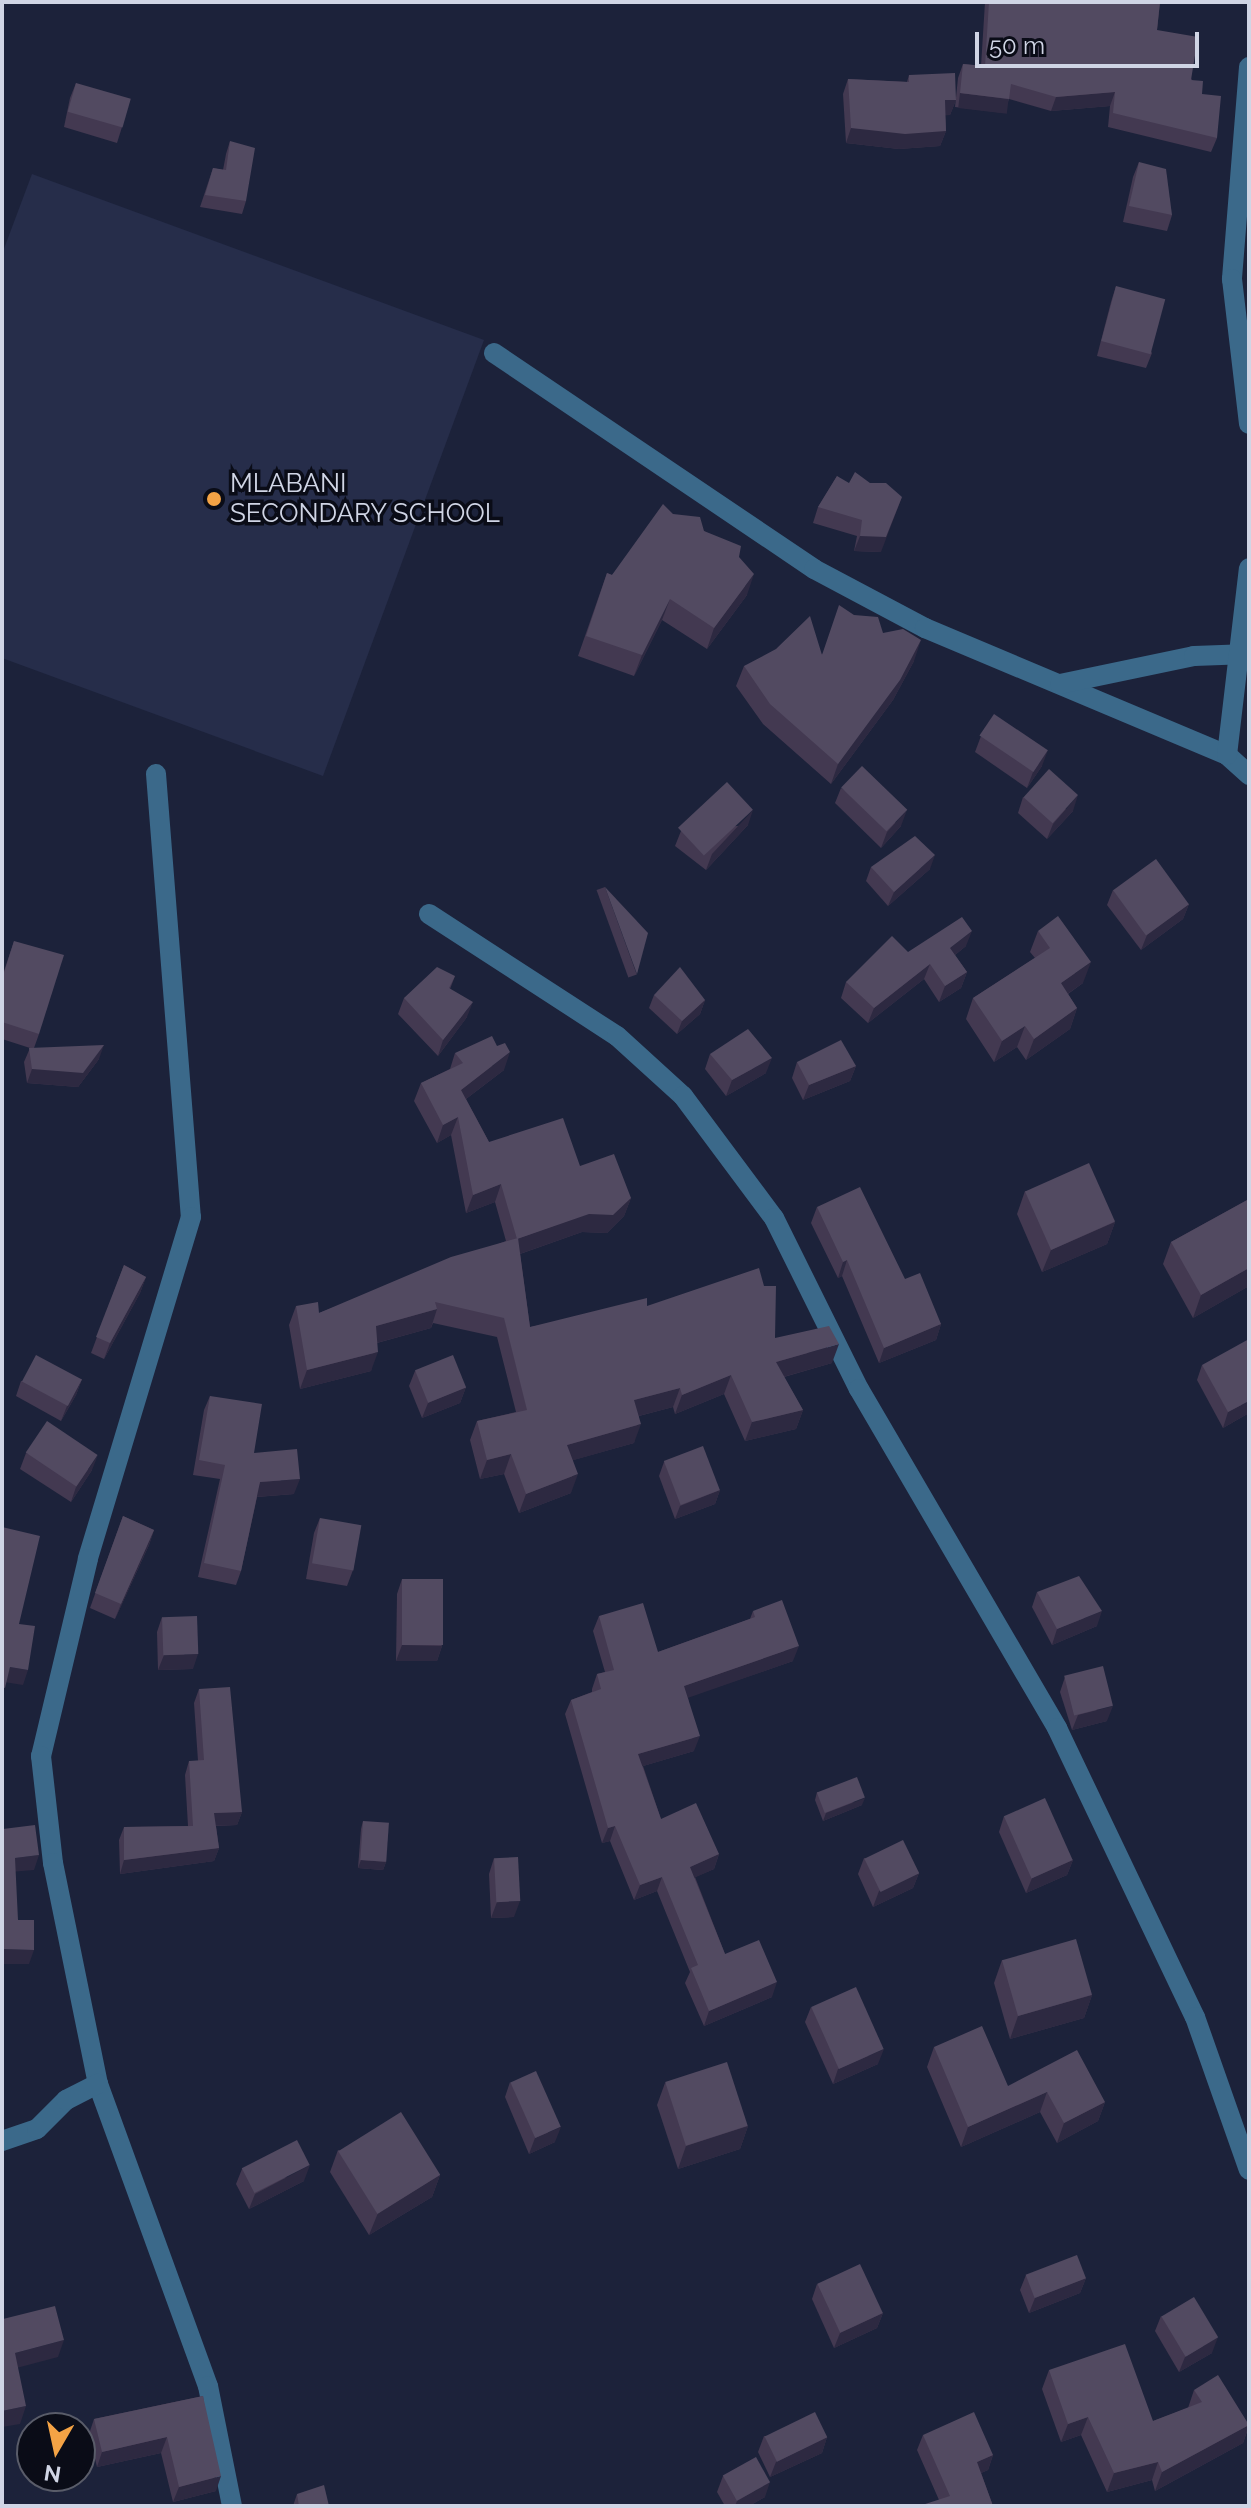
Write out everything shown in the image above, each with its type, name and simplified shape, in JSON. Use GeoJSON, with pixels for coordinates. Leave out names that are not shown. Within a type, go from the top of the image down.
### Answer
{"type":"FeatureCollection","features":[{"type":"Feature","properties":{"kind":"street"},"geometry":{"type":"LineString","coordinates":[[1249,67],[1232,279],[1249,424]]}},
{"type":"Feature","properties":{"kind":"street"},"geometry":{"type":"LineString","coordinates":[[494,353],[814,569],[925,628],[1227,755],[1249,775]]}},
{"type":"Feature","properties":{"kind":"street"},"geometry":{"type":"LineString","coordinates":[[1227,755],[1245,654],[1249,568]]}},
{"type":"Feature","properties":{"kind":"street"},"geometry":{"type":"LineString","coordinates":[[1060,684],[1194,656],[1245,654]]}},
{"type":"Feature","properties":{"kind":"street"},"geometry":{"type":"LineString","coordinates":[[156,774],[191,1217],[88,1559],[41,1756],[53,1863],[98,2084],[208,2386],[232,2506]]}},
{"type":"Feature","properties":{"kind":"street"},"geometry":{"type":"LineString","coordinates":[[429,914],[617,1036],[683,1096],[774,1218],[859,1389],[1057,1728],[1195,2017],[1249,2170]]}},
{"type":"Feature","properties":{"kind":"street"},"geometry":{"type":"LineString","coordinates":[[2,2141],[37,2129],[66,2100],[98,2084]]}},
{"type":"Feature","properties":{"kind":"shaded area","name":"MLABANI SECONDARY SCHOOL"},"geometry":{"type":"Polygon","coordinates":[[[32,174],[484,340],[323,776],[2,658],[2,254],[32,174]]]}},
{"type":"Feature","properties":{"kind":"building"},"geometry":{"type":"Polygon","coordinates":[[[989,2],[1160,2],[1157,30],[1198,37],[1191,80],[1203,81],[1202,94],[1221,96],[1217,138],[1113,113],[1115,92],[1056,97],[1011,84],[1009,99],[960,93],[963,64],[985,66],[989,2]]]}},
{"type":"Feature","properties":{"kind":"building"},"geometry":{"type":"Polygon","coordinates":[[[955,73],[956,100],[945,100],[946,131],[905,134],[851,128],[848,79],[909,82],[909,75],[955,73]]]}},
{"type":"Feature","properties":{"kind":"building"},"geometry":{"type":"Polygon","coordinates":[[[76,83],[131,99],[123,128],[68,112],[76,83]]]}},
{"type":"Feature","properties":{"kind":"building"},"geometry":{"type":"Polygon","coordinates":[[[230,141],[255,148],[246,201],[205,195],[213,168],[226,170],[230,141]]]}},
{"type":"Feature","properties":{"kind":"building"},"geometry":{"type":"Polygon","coordinates":[[[1139,162],[1166,169],[1172,215],[1129,206],[1139,162]]]}},
{"type":"Feature","properties":{"kind":"building"},"geometry":{"type":"Polygon","coordinates":[[[1116,286],[1165,299],[1151,354],[1101,341],[1116,286]]]}},
{"type":"Feature","properties":{"kind":"building"},"geometry":{"type":"Polygon","coordinates":[[[855,472],[870,483],[886,483],[902,497],[886,537],[860,536],[862,520],[818,507],[837,476],[849,483],[855,472]]]}},
{"type":"Feature","properties":{"kind":"building"},"geometry":{"type":"Polygon","coordinates":[[[663,504],[673,514],[700,517],[704,531],[741,546],[739,557],[754,574],[714,628],[670,599],[642,655],[586,636],[607,573],[612,575],[663,504]]]}},
{"type":"Feature","properties":{"kind":"building"},"geometry":{"type":"Polygon","coordinates":[[[839,605],[854,615],[878,617],[883,633],[903,629],[921,640],[900,680],[838,764],[770,704],[744,666],[776,649],[810,616],[822,655],[839,605]]]}},
{"type":"Feature","properties":{"kind":"building"},"geometry":{"type":"Polygon","coordinates":[[[994,714],[1048,750],[1033,772],[979,736],[994,714]]]}},
{"type":"Feature","properties":{"kind":"building"},"geometry":{"type":"Polygon","coordinates":[[[862,766],[907,810],[886,831],[841,788],[862,766]]]}},
{"type":"Feature","properties":{"kind":"building"},"geometry":{"type":"Polygon","coordinates":[[[1049,769],[1078,795],[1053,823],[1024,797],[1049,769]]]}},
{"type":"Feature","properties":{"kind":"building"},"geometry":{"type":"Polygon","coordinates":[[[727,782],[753,810],[704,855],[678,828],[727,782]]]}},
{"type":"Feature","properties":{"kind":"building"},"geometry":{"type":"Polygon","coordinates":[[[915,836],[935,855],[894,892],[871,867],[915,836]]]}},
{"type":"Feature","properties":{"kind":"building"},"geometry":{"type":"Polygon","coordinates":[[[1156,859],[1189,904],[1146,935],[1113,890],[1156,859]]]}},
{"type":"Feature","properties":{"kind":"building"},"geometry":{"type":"Polygon","coordinates":[[[605,887],[648,933],[637,974],[605,887]]]}},
{"type":"Feature","properties":{"kind":"building"},"geometry":{"type":"Polygon","coordinates":[[[1058,916],[1091,962],[1061,983],[1077,1008],[1034,1039],[1025,1026],[1002,1041],[973,998],[1050,948],[1038,931],[1058,916]]]}},
{"type":"Feature","properties":{"kind":"building"},"geometry":{"type":"Polygon","coordinates":[[[962,917],[972,931],[950,948],[967,972],[945,986],[930,964],[874,1008],[846,982],[892,936],[908,952],[962,917]]]}},
{"type":"Feature","properties":{"kind":"building"},"geometry":{"type":"Polygon","coordinates":[[[14,941],[64,955],[39,1034],[2,1022],[2,979],[14,941]]]}},
{"type":"Feature","properties":{"kind":"building"},"geometry":{"type":"Polygon","coordinates":[[[437,967],[455,976],[449,988],[473,1002],[443,1040],[404,998],[437,967]]]}},
{"type":"Feature","properties":{"kind":"building"},"geometry":{"type":"Polygon","coordinates":[[[680,967],[705,1000],[682,1021],[654,995],[680,967]]]}},
{"type":"Feature","properties":{"kind":"building"},"geometry":{"type":"Polygon","coordinates":[[[748,1029],[772,1058],[732,1080],[710,1054],[748,1029]]]}},
{"type":"Feature","properties":{"kind":"building"},"geometry":{"type":"Polygon","coordinates":[[[492,1036],[497,1046],[505,1043],[510,1052],[461,1090],[489,1142],[563,1118],[580,1166],[614,1154],[631,1198],[613,1215],[589,1214],[517,1239],[501,1184],[473,1195],[458,1117],[443,1125],[421,1083],[463,1063],[455,1053],[492,1036]]]}},
{"type":"Feature","properties":{"kind":"building"},"geometry":{"type":"Polygon","coordinates":[[[841,1040],[856,1066],[809,1085],[797,1062],[841,1040]]]}},
{"type":"Feature","properties":{"kind":"building"},"geometry":{"type":"Polygon","coordinates":[[[104,1045],[83,1073],[32,1069],[29,1048],[104,1045]]]}},
{"type":"Feature","properties":{"kind":"building"},"geometry":{"type":"Polygon","coordinates":[[[1089,1163],[1115,1221],[1051,1250],[1025,1191],[1089,1163]]]}},
{"type":"Feature","properties":{"kind":"building"},"geometry":{"type":"Polygon","coordinates":[[[860,1187],[905,1279],[920,1273],[941,1324],[884,1348],[847,1260],[843,1262],[817,1207],[860,1187]]]}},
{"type":"Feature","properties":{"kind":"building"},"geometry":{"type":"Polygon","coordinates":[[[1249,1199],[1249,1268],[1201,1295],[1171,1242],[1249,1199]]]}},
{"type":"Feature","properties":{"kind":"building"},"geometry":{"type":"Polygon","coordinates":[[[518,1238],[530,1327],[647,1298],[647,1306],[759,1268],[764,1286],[776,1286],[775,1338],[829,1326],[839,1344],[776,1362],[803,1410],[752,1422],[731,1375],[682,1395],[680,1388],[634,1400],[641,1424],[567,1445],[578,1474],[526,1494],[511,1454],[487,1460],[477,1421],[527,1410],[504,1318],[435,1302],[437,1309],[376,1326],[378,1352],[307,1370],[296,1306],[318,1302],[319,1313],[451,1257],[518,1238]]]}},
{"type":"Feature","properties":{"kind":"building"},"geometry":{"type":"Polygon","coordinates":[[[124,1265],[146,1277],[110,1343],[96,1337],[124,1265]]]}},
{"type":"Feature","properties":{"kind":"building"},"geometry":{"type":"Polygon","coordinates":[[[1249,1339],[1249,1401],[1228,1412],[1202,1365],[1249,1339]]]}},
{"type":"Feature","properties":{"kind":"building"},"geometry":{"type":"Polygon","coordinates":[[[36,1355],[82,1379],[68,1406],[22,1381],[36,1355]]]}},
{"type":"Feature","properties":{"kind":"building"},"geometry":{"type":"Polygon","coordinates":[[[453,1355],[466,1387],[428,1403],[415,1370],[453,1355]]]}},
{"type":"Feature","properties":{"kind":"building"},"geometry":{"type":"Polygon","coordinates":[[[210,1396],[262,1404],[254,1453],[297,1449],[300,1479],[260,1482],[241,1571],[204,1563],[225,1465],[199,1460],[210,1396]]]}},
{"type":"Feature","properties":{"kind":"building"},"geometry":{"type":"Polygon","coordinates":[[[47,1421],[98,1455],[76,1487],[26,1453],[47,1421]]]}},
{"type":"Feature","properties":{"kind":"building"},"geometry":{"type":"Polygon","coordinates":[[[703,1446],[720,1490],[681,1505],[664,1461],[703,1446]]]}},
{"type":"Feature","properties":{"kind":"building"},"geometry":{"type":"Polygon","coordinates":[[[123,1516],[154,1530],[121,1604],[95,1593],[123,1516]]]}},
{"type":"Feature","properties":{"kind":"building"},"geometry":{"type":"Polygon","coordinates":[[[320,1518],[361,1525],[353,1571],[312,1563],[320,1518]]]}},
{"type":"Feature","properties":{"kind":"building"},"geometry":{"type":"Polygon","coordinates":[[[2,1527],[40,1536],[19,1624],[35,1626],[28,1670],[10,1667],[5,1688],[2,1687],[2,1527]]]}},
{"type":"Feature","properties":{"kind":"building"},"geometry":{"type":"Polygon","coordinates":[[[1079,1576],[1102,1611],[1057,1629],[1037,1592],[1079,1576]]]}},
{"type":"Feature","properties":{"kind":"building"},"geometry":{"type":"Polygon","coordinates":[[[402,1579],[443,1579],[443,1645],[402,1645],[402,1579]]]}},
{"type":"Feature","properties":{"kind":"building"},"geometry":{"type":"Polygon","coordinates":[[[782,1600],[799,1646],[684,1686],[700,1736],[638,1754],[661,1819],[696,1803],[719,1854],[690,1867],[725,1954],[759,1940],[777,1982],[709,2011],[691,1968],[698,1965],[662,1877],[640,1885],[615,1826],[608,1828],[571,1700],[601,1689],[597,1674],[614,1670],[599,1616],[643,1603],[658,1652],[755,1617],[753,1611],[782,1600]]]}},
{"type":"Feature","properties":{"kind":"building"},"geometry":{"type":"Polygon","coordinates":[[[197,1616],[198,1654],[163,1655],[162,1617],[197,1616]]]}},
{"type":"Feature","properties":{"kind":"building"},"geometry":{"type":"Polygon","coordinates":[[[1103,1666],[1113,1706],[1074,1715],[1064,1676],[1103,1666]]]}},
{"type":"Feature","properties":{"kind":"building"},"geometry":{"type":"Polygon","coordinates":[[[230,1687],[242,1812],[214,1813],[219,1848],[124,1860],[124,1827],[193,1826],[189,1761],[204,1760],[199,1689],[230,1687]]]}},
{"type":"Feature","properties":{"kind":"building"},"geometry":{"type":"Polygon","coordinates":[[[857,1777],[865,1798],[825,1813],[817,1792],[857,1777]]]}},
{"type":"Feature","properties":{"kind":"building"},"geometry":{"type":"Polygon","coordinates":[[[1045,1798],[1073,1860],[1032,1878],[1004,1816],[1045,1798]]]}},
{"type":"Feature","properties":{"kind":"building"},"geometry":{"type":"Polygon","coordinates":[[[2,1814],[3,1829],[35,1825],[39,1855],[15,1858],[18,1920],[34,1920],[34,1950],[2,1949],[2,1814]]]}},
{"type":"Feature","properties":{"kind":"building"},"geometry":{"type":"Polygon","coordinates":[[[363,1821],[389,1823],[386,1862],[360,1860],[363,1821]]]}},
{"type":"Feature","properties":{"kind":"building"},"geometry":{"type":"Polygon","coordinates":[[[903,1840],[919,1873],[881,1892],[864,1859],[903,1840]]]}},
{"type":"Feature","properties":{"kind":"building"},"geometry":{"type":"Polygon","coordinates":[[[518,1857],[520,1901],[496,1902],[494,1858],[518,1857]]]}},
{"type":"Feature","properties":{"kind":"building"},"geometry":{"type":"Polygon","coordinates":[[[1076,1939],[1092,1995],[1018,2016],[1002,1960],[1076,1939]]]}},
{"type":"Feature","properties":{"kind":"building"},"geometry":{"type":"Polygon","coordinates":[[[856,1987],[884,2049],[839,2069],[811,2007],[856,1987]]]}},
{"type":"Feature","properties":{"kind":"building"},"geometry":{"type":"Polygon","coordinates":[[[982,2026],[1008,2086],[1077,2050],[1105,2102],[1064,2123],[1047,2092],[968,2127],[934,2047],[982,2026]]]}},
{"type":"Feature","properties":{"kind":"building"},"geometry":{"type":"Polygon","coordinates":[[[727,2062],[748,2126],[686,2146],[665,2082],[727,2062]]]}},
{"type":"Feature","properties":{"kind":"building"},"geometry":{"type":"Polygon","coordinates":[[[536,2071],[561,2127],[535,2138],[510,2082],[536,2071]]]}},
{"type":"Feature","properties":{"kind":"building"},"geometry":{"type":"Polygon","coordinates":[[[401,2112],[440,2175],[377,2214],[338,2151],[401,2112]]]}},
{"type":"Feature","properties":{"kind":"building"},"geometry":{"type":"Polygon","coordinates":[[[297,2140],[310,2165],[254,2193],[242,2168],[297,2140]]]}},
{"type":"Feature","properties":{"kind":"building"},"geometry":{"type":"Polygon","coordinates":[[[1077,2255],[1086,2278],[1035,2298],[1026,2275],[1077,2255]]]}},
{"type":"Feature","properties":{"kind":"building"},"geometry":{"type":"Polygon","coordinates":[[[860,2264],[883,2313],[840,2333],[817,2284],[860,2264]]]}},
{"type":"Feature","properties":{"kind":"building"},"geometry":{"type":"Polygon","coordinates":[[[1194,2297],[1218,2337],[1186,2357],[1161,2317],[1194,2297]]]}},
{"type":"Feature","properties":{"kind":"building"},"geometry":{"type":"Polygon","coordinates":[[[55,2306],[64,2340],[15,2353],[26,2406],[2,2411],[2,2312],[3,2319],[55,2306]]]}},
{"type":"Feature","properties":{"kind":"building"},"geometry":{"type":"Polygon","coordinates":[[[1125,2344],[1153,2421],[1202,2402],[1194,2390],[1218,2375],[1249,2425],[1162,2472],[1158,2462],[1114,2473],[1088,2417],[1068,2424],[1049,2370],[1125,2344]]]}},
{"type":"Feature","properties":{"kind":"building"},"geometry":{"type":"Polygon","coordinates":[[[203,2396],[221,2476],[179,2487],[167,2437],[102,2452],[96,2419],[203,2396]]]}},
{"type":"Feature","properties":{"kind":"building"},"geometry":{"type":"Polygon","coordinates":[[[815,2412],[827,2437],[777,2462],[765,2437],[815,2412]]]}},
{"type":"Feature","properties":{"kind":"building"},"geometry":{"type":"Polygon","coordinates":[[[974,2412],[993,2455],[977,2462],[993,2506],[919,2506],[950,2496],[923,2435],[974,2412]]]}},
{"type":"Feature","properties":{"kind":"building"},"geometry":{"type":"Polygon","coordinates":[[[756,2457],[770,2482],[737,2501],[723,2475],[756,2457]]]}},
{"type":"Feature","properties":{"kind":"building"},"geometry":{"type":"Polygon","coordinates":[[[324,2485],[329,2506],[299,2506],[297,2494],[324,2485]]]}},
{"type":"Feature","properties":{"kind":"place","name":"MLABANI SECONDARY SCHOOL"},"geometry":{"type":"Point","coordinates":[214,499]}}]}
